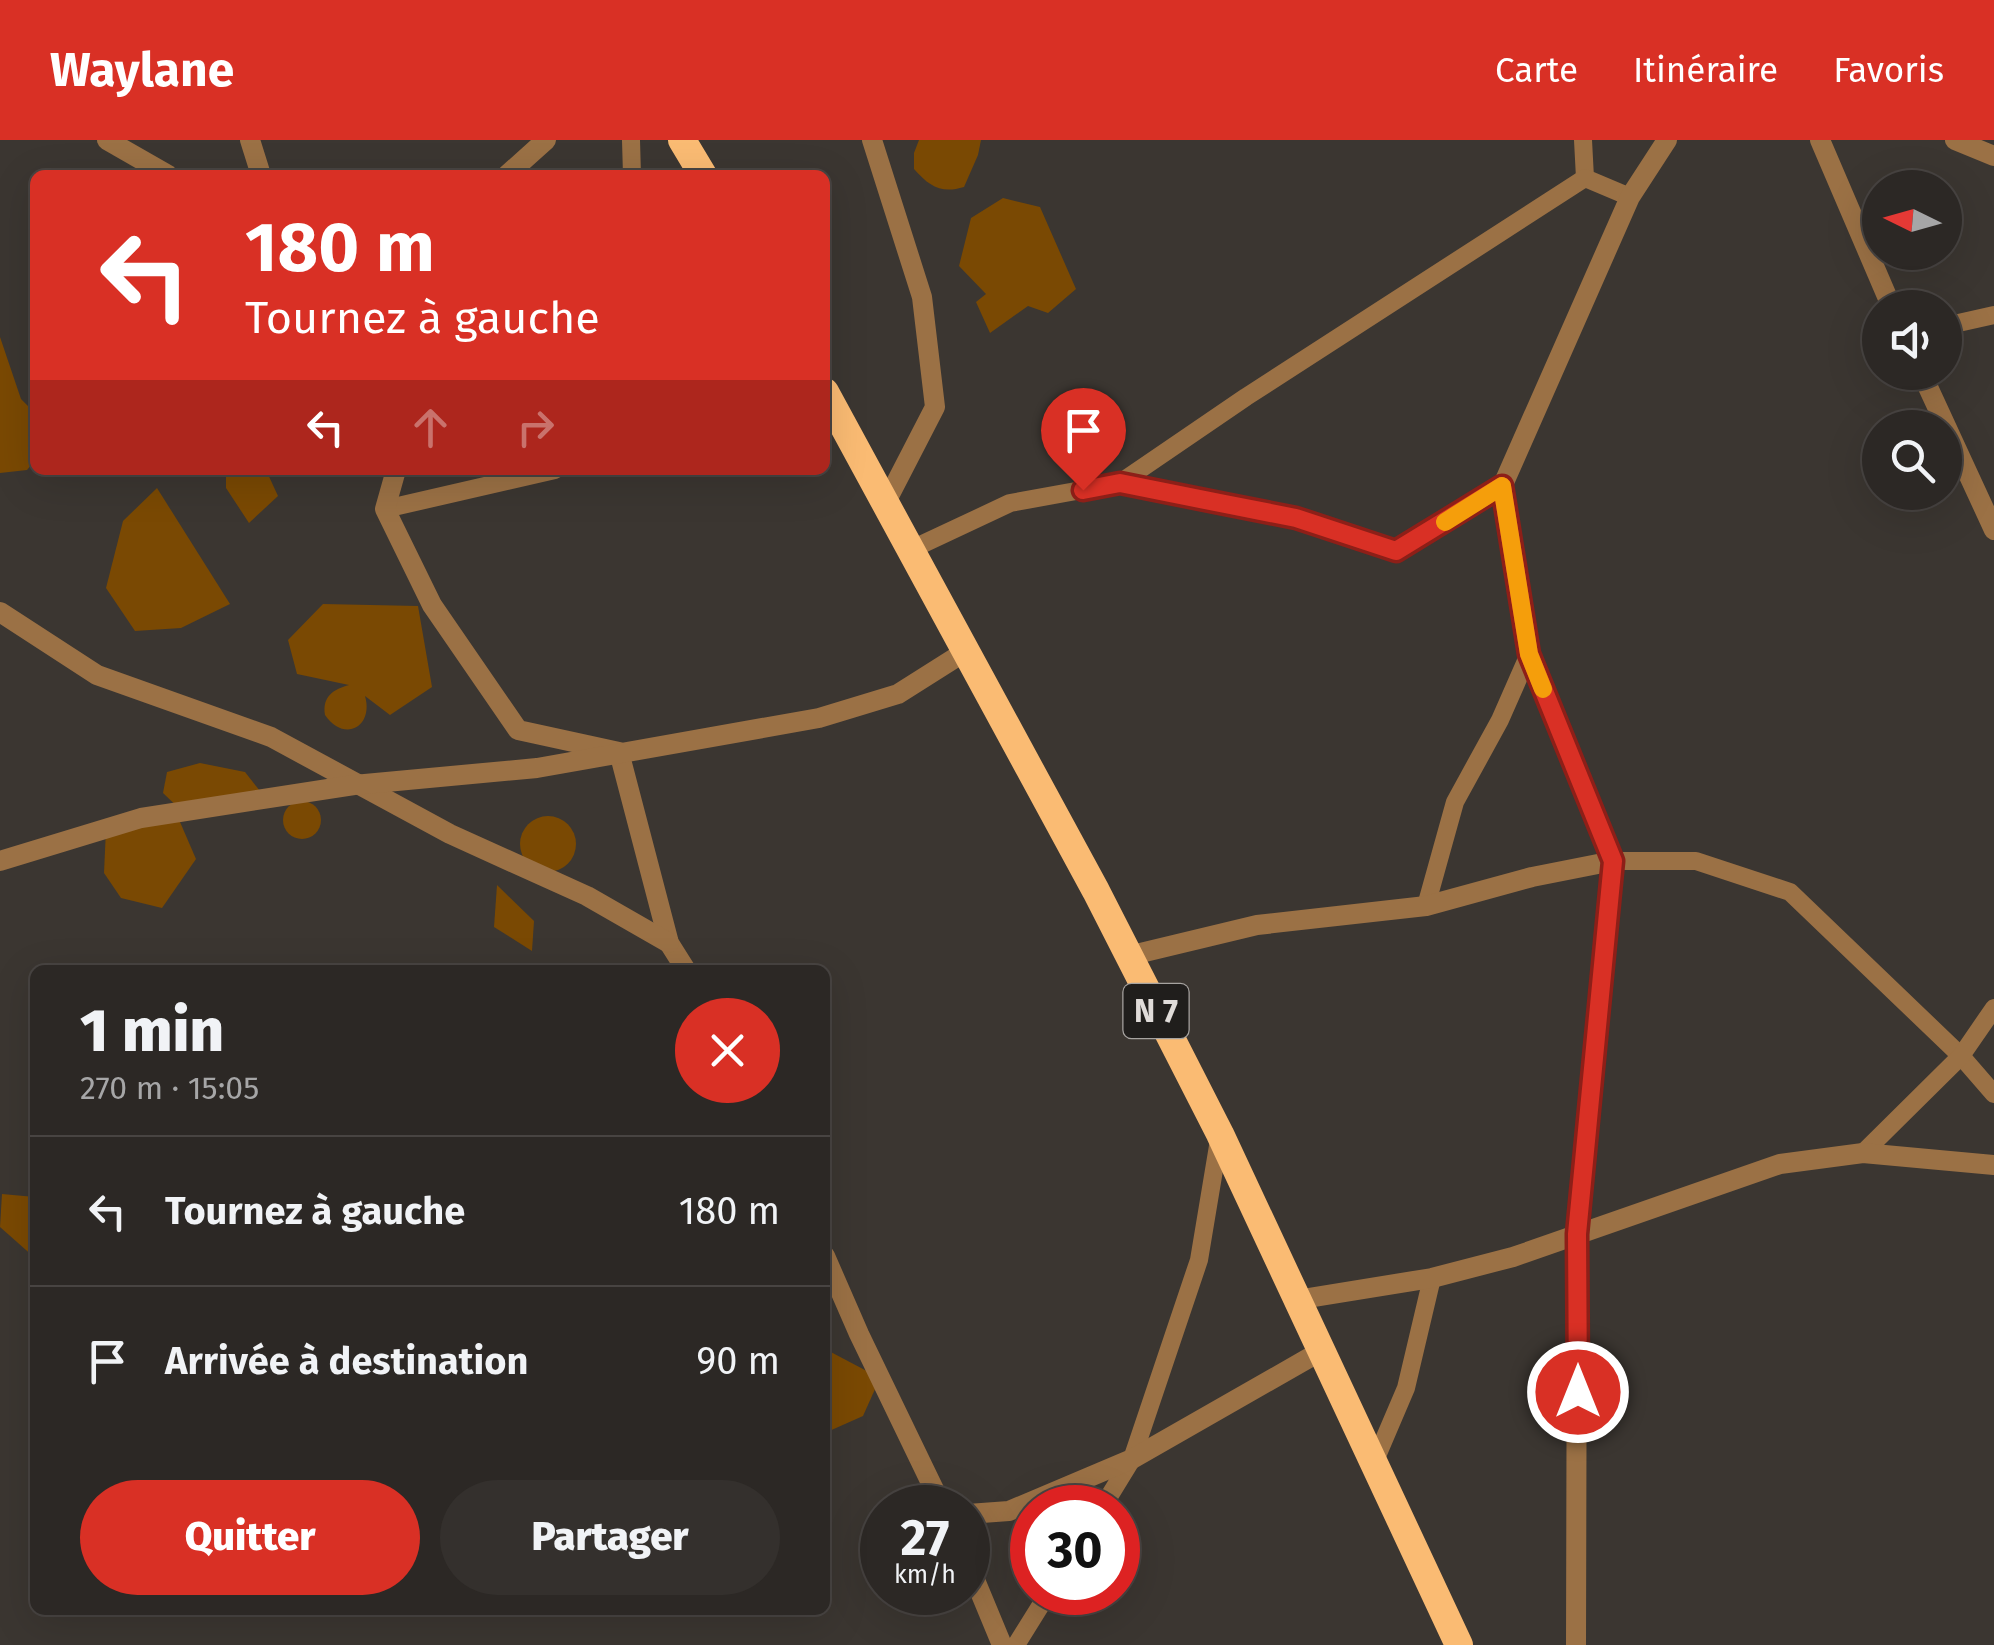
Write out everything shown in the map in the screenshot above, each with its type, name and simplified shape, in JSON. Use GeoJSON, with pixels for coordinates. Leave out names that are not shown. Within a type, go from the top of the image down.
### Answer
{"type":"FeatureCollection","features":[{"type":"Feature","properties":{"kind":"highway"},"geometry":{"type":"LineString","coordinates":[[682,140],[700,170]]}},
{"type":"Feature","properties":{"kind":"highway","name":"N 7"},"geometry":{"type":"LineString","coordinates":[[834,424],[912,548],[1220,1134],[1459,1645]]}},
{"type":"Feature","properties":{"kind":"street"},"geometry":{"type":"LineString","coordinates":[[106,140],[159,170]]}},
{"type":"Feature","properties":{"kind":"street"},"geometry":{"type":"LineString","coordinates":[[250,140],[259,170]]}},
{"type":"Feature","properties":{"kind":"street"},"geometry":{"type":"LineString","coordinates":[[513,170],[546,140]]}},
{"type":"Feature","properties":{"kind":"street"},"geometry":{"type":"LineString","coordinates":[[872,140],[922,297],[934,407],[886,502]]}},
{"type":"Feature","properties":{"kind":"street"},"geometry":{"type":"LineString","coordinates":[[1576,1645],[1577,1234],[1613,861],[1529,654],[1502,486],[1630,197],[1667,140]]}},
{"type":"Feature","properties":{"kind":"street"},"geometry":{"type":"LineString","coordinates":[[1820,140],[1884,290]]}},
{"type":"Feature","properties":{"kind":"street"},"geometry":{"type":"LineString","coordinates":[[1955,140],[1994,156]]}},
{"type":"Feature","properties":{"kind":"street"},"geometry":{"type":"LineString","coordinates":[[1929,390],[1994,530]]}},
{"type":"Feature","properties":{"kind":"street"},"geometry":{"type":"LineString","coordinates":[[395,475],[385,509],[432,605],[518,730],[618,752]]}},
{"type":"Feature","properties":{"kind":"street"},"geometry":{"type":"LineString","coordinates":[[0,612],[98,675],[271,736],[450,834],[587,896],[668,943]]}},
{"type":"Feature","properties":{"kind":"street"},"geometry":{"type":"LineString","coordinates":[[0,861],[141,818],[354,784],[498,773],[819,718],[898,694],[966,651]]}},
{"type":"Feature","properties":{"kind":"street"},"geometry":{"type":"LineString","coordinates":[[618,752],[668,943],[683,965]]}},
{"type":"Feature","properties":{"kind":"street"},"geometry":{"type":"LineString","coordinates":[[1128,956],[1258,924],[1426,906],[1532,877],[1613,861]]}},
{"type":"Feature","properties":{"kind":"street"},"geometry":{"type":"LineString","coordinates":[[1296,1300],[1432,1278],[1513,1257],[1780,1164],[1863,1153],[1994,1165]]}},
{"type":"Feature","properties":{"kind":"street"},"geometry":{"type":"LineString","coordinates":[[830,1267],[933,1485]]}},
{"type":"Feature","properties":{"kind":"street"},"geometry":{"type":"LineString","coordinates":[[990,1513],[1008,1512],[1132,1459],[1320,1350]]}},
{"type":"Feature","properties":{"kind":"street"},"geometry":{"type":"LineString","coordinates":[[990,1615],[1002,1645]]}},
{"type":"Feature","properties":{"kind":"lane"},"geometry":{"type":"LineString","coordinates":[[631,140],[632,170]]}},
{"type":"Feature","properties":{"kind":"lane"},"geometry":{"type":"LineString","coordinates":[[1583,140],[1584,178]]}},
{"type":"Feature","properties":{"kind":"lane"},"geometry":{"type":"LineString","coordinates":[[1584,178],[1630,197]]}},
{"type":"Feature","properties":{"kind":"lane"},"geometry":{"type":"LineString","coordinates":[[1120,483],[1584,178]]}},
{"type":"Feature","properties":{"kind":"lane"},"geometry":{"type":"LineString","coordinates":[[1962,322],[1994,315]]}},
{"type":"Feature","properties":{"kind":"lane"},"geometry":{"type":"LineString","coordinates":[[385,509],[534,475]]}},
{"type":"Feature","properties":{"kind":"lane"},"geometry":{"type":"LineString","coordinates":[[912,548],[1010,503],[1120,483],[1296,518],[1396,551],[1502,486]]}},
{"type":"Feature","properties":{"kind":"lane"},"geometry":{"type":"LineString","coordinates":[[1426,906],[1455,802],[1500,720],[1529,654]]}},
{"type":"Feature","properties":{"kind":"lane"},"geometry":{"type":"LineString","coordinates":[[1613,861],[1696,860],[1790,892],[1961,1056],[1994,1094]]}},
{"type":"Feature","properties":{"kind":"lane"},"geometry":{"type":"LineString","coordinates":[[1863,1153],[1961,1056],[1994,1008]]}},
{"type":"Feature","properties":{"kind":"lane"},"geometry":{"type":"LineString","coordinates":[[1116,1485],[1132,1459],[1199,1260],[1220,1134]]}},
{"type":"Feature","properties":{"kind":"lane"},"geometry":{"type":"LineString","coordinates":[[1374,1463],[1406,1388],[1432,1278]]}},
{"type":"Feature","properties":{"kind":"lane"},"geometry":{"type":"LineString","coordinates":[[1016,1645],[1035,1615]]}},
{"type":"Feature","properties":{"kind":"shaded area"},"geometry":{"type":"Polygon","coordinates":[[[919,140],[981,140],[964,187],[942,189],[914,169],[919,140]]]}},
{"type":"Feature","properties":{"kind":"shaded area"},"geometry":{"type":"Polygon","coordinates":[[[1003,198],[1040,207],[1076,289],[1048,313],[1028,306],[990,333],[976,302],[986,294],[959,266],[971,218],[1003,198]]]}},
{"type":"Feature","properties":{"kind":"shaded area"},"geometry":{"type":"Polygon","coordinates":[[[0,337],[21,399],[30,408],[30,466],[0,473],[0,337]]]}},
{"type":"Feature","properties":{"kind":"shaded area"},"geometry":{"type":"Polygon","coordinates":[[[226,475],[268,475],[278,496],[249,523],[226,488],[226,475]]]}},
{"type":"Feature","properties":{"kind":"shaded area"},"geometry":{"type":"Polygon","coordinates":[[[157,488],[230,604],[181,628],[135,631],[106,588],[123,521],[157,488]]]}},
{"type":"Feature","properties":{"kind":"shaded area"},"geometry":{"type":"Polygon","coordinates":[[[323,604],[418,606],[432,687],[390,715],[365,696],[365,716],[356,728],[341,728],[333,723],[325,715],[327,698],[349,685],[297,674],[288,640],[323,604]]]}},
{"type":"Feature","properties":{"kind":"shaded area"},"geometry":{"type":"Polygon","coordinates":[[[200,763],[245,772],[260,791],[187,816],[163,793],[167,772],[200,763]]]}},
{"type":"Feature","properties":{"kind":"shaded area"},"geometry":{"type":"Polygon","coordinates":[[[302,801],[315,807],[321,820],[315,833],[302,839],[289,833],[283,820],[289,807],[302,801]]]}},
{"type":"Feature","properties":{"kind":"shaded area"},"geometry":{"type":"Polygon","coordinates":[[[153,811],[180,822],[196,859],[162,908],[121,898],[104,873],[106,829],[153,811]]]}},
{"type":"Feature","properties":{"kind":"shaded area"},"geometry":{"type":"Polygon","coordinates":[[[548,816],[568,824],[576,844],[568,864],[548,872],[528,864],[520,844],[528,824],[548,816]]]}},
{"type":"Feature","properties":{"kind":"shaded area"},"geometry":{"type":"Polygon","coordinates":[[[497,885],[534,921],[532,951],[494,927],[497,885]]]}},
{"type":"Feature","properties":{"kind":"shaded area"},"geometry":{"type":"Polygon","coordinates":[[[2,1194],[30,1197],[30,1254],[0,1227],[2,1194]]]}},
{"type":"Feature","properties":{"kind":"shaded area"},"geometry":{"type":"Polygon","coordinates":[[[830,1352],[880,1378],[863,1416],[830,1431],[830,1352]]]}},
{"type":"Feature","properties":{"kind":"slow traffic"},"geometry":{"type":"LineString","coordinates":[[1445,522],[1502,486],[1529,654],[1543,689]]}},
{"type":"Feature","properties":{"kind":"route"},"geometry":{"type":"LineString","coordinates":[[1083,490],[1120,483],[1296,518],[1396,551],[1502,486],[1529,654],[1613,861],[1577,1234],[1578,1392]]}}]}
